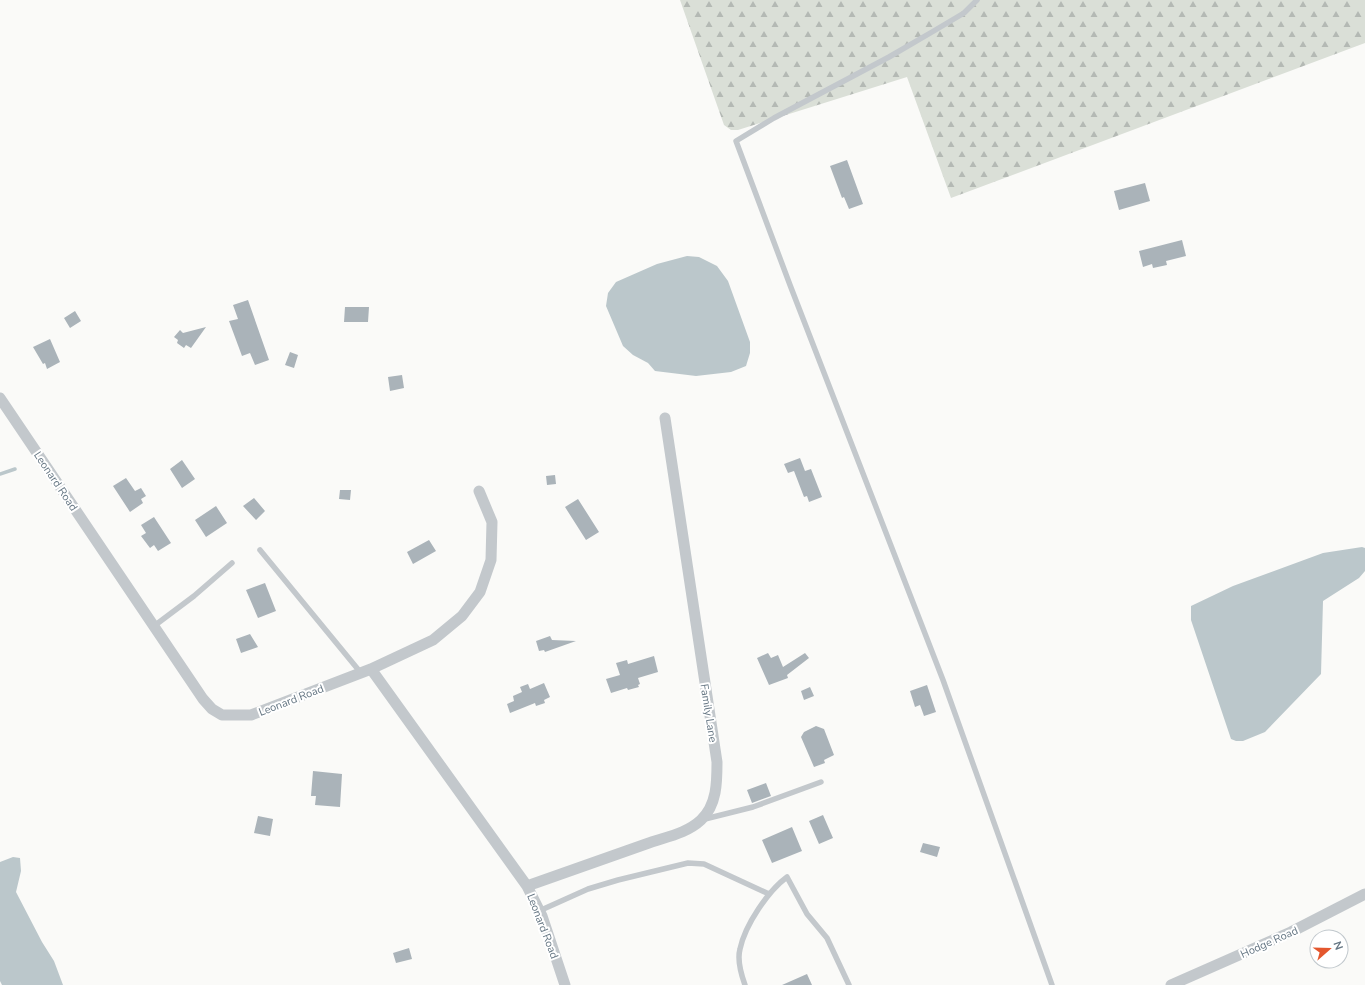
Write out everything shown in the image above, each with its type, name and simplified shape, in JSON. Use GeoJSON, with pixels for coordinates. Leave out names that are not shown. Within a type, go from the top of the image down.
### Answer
{"type":"FeatureCollection","features":[{"type":"Feature","properties":{"kind":"street","name":"Leonard Road"},"geometry":{"type":"LineString","coordinates":[[0,398],[202,699],[212,709],[222,714],[251,715],[366,671],[527,886],[539,911],[565,985]]}},
{"type":"Feature","properties":{"kind":"street","name":"Family Lane"},"geometry":{"type":"LineString","coordinates":[[527,886],[660,838],[686,831],[702,819],[712,804],[717,784],[717,762],[665,418]]}},
{"type":"Feature","properties":{"kind":"street"},"geometry":{"type":"LineString","coordinates":[[366,671],[408,653],[433,640],[462,616],[480,592],[491,560],[492,522],[479,491]]}},
{"type":"Feature","properties":{"kind":"street","name":"Hodge Road"},"geometry":{"type":"LineString","coordinates":[[1170,985],[1291,932],[1365,894]]}},
{"type":"Feature","properties":{"kind":"lane"},"geometry":{"type":"LineString","coordinates":[[977,0],[964,13],[932,32],[889,57],[774,118],[736,141],[790,285],[943,680],[1052,985]]}},
{"type":"Feature","properties":{"kind":"lane"},"geometry":{"type":"LineString","coordinates":[[260,550],[366,671]]}},
{"type":"Feature","properties":{"kind":"lane"},"geometry":{"type":"LineString","coordinates":[[154,626],[194,596],[232,563]]}},
{"type":"Feature","properties":{"kind":"lane"},"geometry":{"type":"LineString","coordinates":[[702,819],[753,807],[821,782]]}},
{"type":"Feature","properties":{"kind":"lane"},"geometry":{"type":"LineString","coordinates":[[539,911],[588,889],[688,863],[704,864],[769,894]]}},
{"type":"Feature","properties":{"kind":"lane"},"geometry":{"type":"LineString","coordinates":[[745,985],[740,970],[739,950],[745,931],[769,894],[787,877],[808,914],[827,938],[849,985]]}},
{"type":"Feature","properties":{"kind":"green space"},"geometry":{"type":"Polygon","coordinates":[[[680,0],[1365,0],[1365,43],[951,198],[907,77],[738,130],[731,130],[724,125],[680,0]]]}},
{"type":"Feature","properties":{"kind":"shaded area"},"geometry":{"type":"Polygon","coordinates":[[[687,256],[699,257],[717,266],[728,281],[750,342],[750,353],[746,366],[731,372],[696,376],[655,371],[648,363],[633,355],[623,346],[606,306],[608,293],[616,282],[657,264],[687,256]]]}},
{"type":"Feature","properties":{"kind":"shaded area"},"geometry":{"type":"Polygon","coordinates":[[[1362,547],[1365,548],[1365,571],[1359,578],[1323,601],[1321,674],[1265,732],[1243,741],[1231,739],[1191,620],[1191,606],[1233,586],[1323,553],[1362,547]]]}},
{"type":"Feature","properties":{"kind":"shaded area"},"geometry":{"type":"Polygon","coordinates":[[[13,857],[20,858],[21,871],[16,892],[42,942],[54,961],[63,985],[2,985],[0,981],[0,862],[13,857]]]}},
{"type":"Feature","properties":{"kind":"building"},"geometry":{"type":"Polygon","coordinates":[[[847,160],[863,204],[849,209],[844,197],[842,198],[830,166],[847,160]]]}},
{"type":"Feature","properties":{"kind":"building"},"geometry":{"type":"Polygon","coordinates":[[[1145,183],[1150,201],[1119,210],[1114,191],[1145,183]]]}},
{"type":"Feature","properties":{"kind":"building"},"geometry":{"type":"Polygon","coordinates":[[[1182,240],[1186,256],[1166,261],[1167,265],[1153,268],[1152,264],[1143,267],[1139,251],[1182,240]]]}},
{"type":"Feature","properties":{"kind":"building"},"geometry":{"type":"Polygon","coordinates":[[[248,300],[269,360],[255,365],[250,353],[242,356],[229,321],[238,319],[233,305],[248,300]]]}},
{"type":"Feature","properties":{"kind":"building"},"geometry":{"type":"Polygon","coordinates":[[[345,307],[369,307],[368,322],[344,322],[345,307]]]}},
{"type":"Feature","properties":{"kind":"building"},"geometry":{"type":"Polygon","coordinates":[[[75,311],[81,321],[70,328],[64,318],[75,311]]]}},
{"type":"Feature","properties":{"kind":"building"},"geometry":{"type":"Polygon","coordinates":[[[206,327],[191,348],[186,345],[184,348],[177,343],[178,340],[174,337],[180,330],[183,333],[206,327]]]}},
{"type":"Feature","properties":{"kind":"building"},"geometry":{"type":"Polygon","coordinates":[[[50,339],[60,362],[47,369],[45,363],[43,364],[33,347],[50,339]]]}},
{"type":"Feature","properties":{"kind":"building"},"geometry":{"type":"Polygon","coordinates":[[[290,352],[298,355],[294,368],[285,365],[290,352]]]}},
{"type":"Feature","properties":{"kind":"building"},"geometry":{"type":"Polygon","coordinates":[[[402,375],[404,388],[390,391],[388,377],[402,375]]]}},
{"type":"Feature","properties":{"kind":"building"},"geometry":{"type":"Polygon","coordinates":[[[800,458],[805,471],[811,469],[822,497],[809,502],[807,496],[804,497],[794,471],[788,473],[784,464],[800,458]]]}},
{"type":"Feature","properties":{"kind":"building"},"geometry":{"type":"Polygon","coordinates":[[[182,460],[195,479],[182,488],[170,469],[182,460]]]}},
{"type":"Feature","properties":{"kind":"building"},"geometry":{"type":"Polygon","coordinates":[[[555,475],[556,484],[547,485],[546,476],[555,475]]]}},
{"type":"Feature","properties":{"kind":"building"},"geometry":{"type":"Polygon","coordinates":[[[126,478],[135,491],[141,488],[146,496],[141,499],[143,503],[130,512],[113,486],[126,478]]]}},
{"type":"Feature","properties":{"kind":"building"},"geometry":{"type":"Polygon","coordinates":[[[340,490],[351,490],[350,500],[339,499],[340,490]]]}},
{"type":"Feature","properties":{"kind":"building"},"geometry":{"type":"Polygon","coordinates":[[[254,498],[265,511],[256,520],[243,506],[254,498]]]}},
{"type":"Feature","properties":{"kind":"building"},"geometry":{"type":"Polygon","coordinates":[[[578,499],[599,532],[586,540],[565,507],[578,499]]]}},
{"type":"Feature","properties":{"kind":"building"},"geometry":{"type":"Polygon","coordinates":[[[216,506],[227,523],[206,537],[195,520],[216,506]]]}},
{"type":"Feature","properties":{"kind":"building"},"geometry":{"type":"Polygon","coordinates":[[[154,517],[171,543],[158,551],[154,545],[150,548],[141,536],[146,533],[141,525],[154,517]]]}},
{"type":"Feature","properties":{"kind":"building"},"geometry":{"type":"Polygon","coordinates":[[[429,540],[436,551],[413,564],[407,552],[429,540]]]}},
{"type":"Feature","properties":{"kind":"building"},"geometry":{"type":"Polygon","coordinates":[[[265,583],[276,611],[258,618],[246,590],[265,583]]]}},
{"type":"Feature","properties":{"kind":"building"},"geometry":{"type":"Polygon","coordinates":[[[250,634],[258,647],[241,653],[236,639],[250,634]]]}},
{"type":"Feature","properties":{"kind":"building"},"geometry":{"type":"Polygon","coordinates":[[[550,636],[552,640],[576,641],[545,652],[544,650],[539,651],[536,641],[550,636]]]}},
{"type":"Feature","properties":{"kind":"building"},"geometry":{"type":"Polygon","coordinates":[[[768,653],[771,658],[778,655],[783,667],[805,653],[809,658],[787,675],[788,678],[769,685],[757,658],[768,653]]]}},
{"type":"Feature","properties":{"kind":"building"},"geometry":{"type":"Polygon","coordinates":[[[654,656],[658,672],[638,678],[640,684],[638,685],[639,687],[628,690],[627,688],[611,693],[606,679],[620,675],[616,663],[627,660],[628,664],[654,656]]]}},
{"type":"Feature","properties":{"kind":"building"},"geometry":{"type":"Polygon","coordinates":[[[544,683],[550,697],[544,700],[545,703],[536,706],[535,703],[510,713],[507,704],[514,701],[513,696],[522,692],[520,687],[528,684],[530,689],[544,683]]]}},
{"type":"Feature","properties":{"kind":"building"},"geometry":{"type":"Polygon","coordinates":[[[927,685],[936,712],[924,716],[920,705],[915,707],[910,691],[927,685]]]}},
{"type":"Feature","properties":{"kind":"building"},"geometry":{"type":"Polygon","coordinates":[[[810,687],[814,696],[804,700],[801,691],[810,687]]]}},
{"type":"Feature","properties":{"kind":"building"},"geometry":{"type":"Polygon","coordinates":[[[816,726],[824,729],[834,755],[824,760],[825,763],[814,767],[801,737],[804,732],[816,726]]]}},
{"type":"Feature","properties":{"kind":"building"},"geometry":{"type":"Polygon","coordinates":[[[313,771],[342,774],[340,807],[315,805],[316,796],[311,796],[313,771]]]}},
{"type":"Feature","properties":{"kind":"building"},"geometry":{"type":"Polygon","coordinates":[[[766,783],[771,796],[752,803],[747,790],[766,783]]]}},
{"type":"Feature","properties":{"kind":"building"},"geometry":{"type":"Polygon","coordinates":[[[823,815],[833,838],[819,844],[809,821],[823,815]]]}},
{"type":"Feature","properties":{"kind":"building"},"geometry":{"type":"Polygon","coordinates":[[[258,816],[273,819],[270,836],[254,833],[258,816]]]}},
{"type":"Feature","properties":{"kind":"building"},"geometry":{"type":"Polygon","coordinates":[[[792,827],[802,851],[772,863],[762,840],[792,827]]]}},
{"type":"Feature","properties":{"kind":"building"},"geometry":{"type":"Polygon","coordinates":[[[923,843],[940,847],[937,857],[920,852],[923,843]]]}},
{"type":"Feature","properties":{"kind":"building"},"geometry":{"type":"Polygon","coordinates":[[[409,948],[412,959],[396,963],[393,953],[409,948]]]}},
{"type":"Feature","properties":{"kind":"building"},"geometry":{"type":"Polygon","coordinates":[[[807,974],[812,985],[782,985],[807,974]]]}},
{"type":"Feature","properties":{"kind":"waterway"},"geometry":{"type":"LineString","coordinates":[[0,474],[15,469]]}}]}
